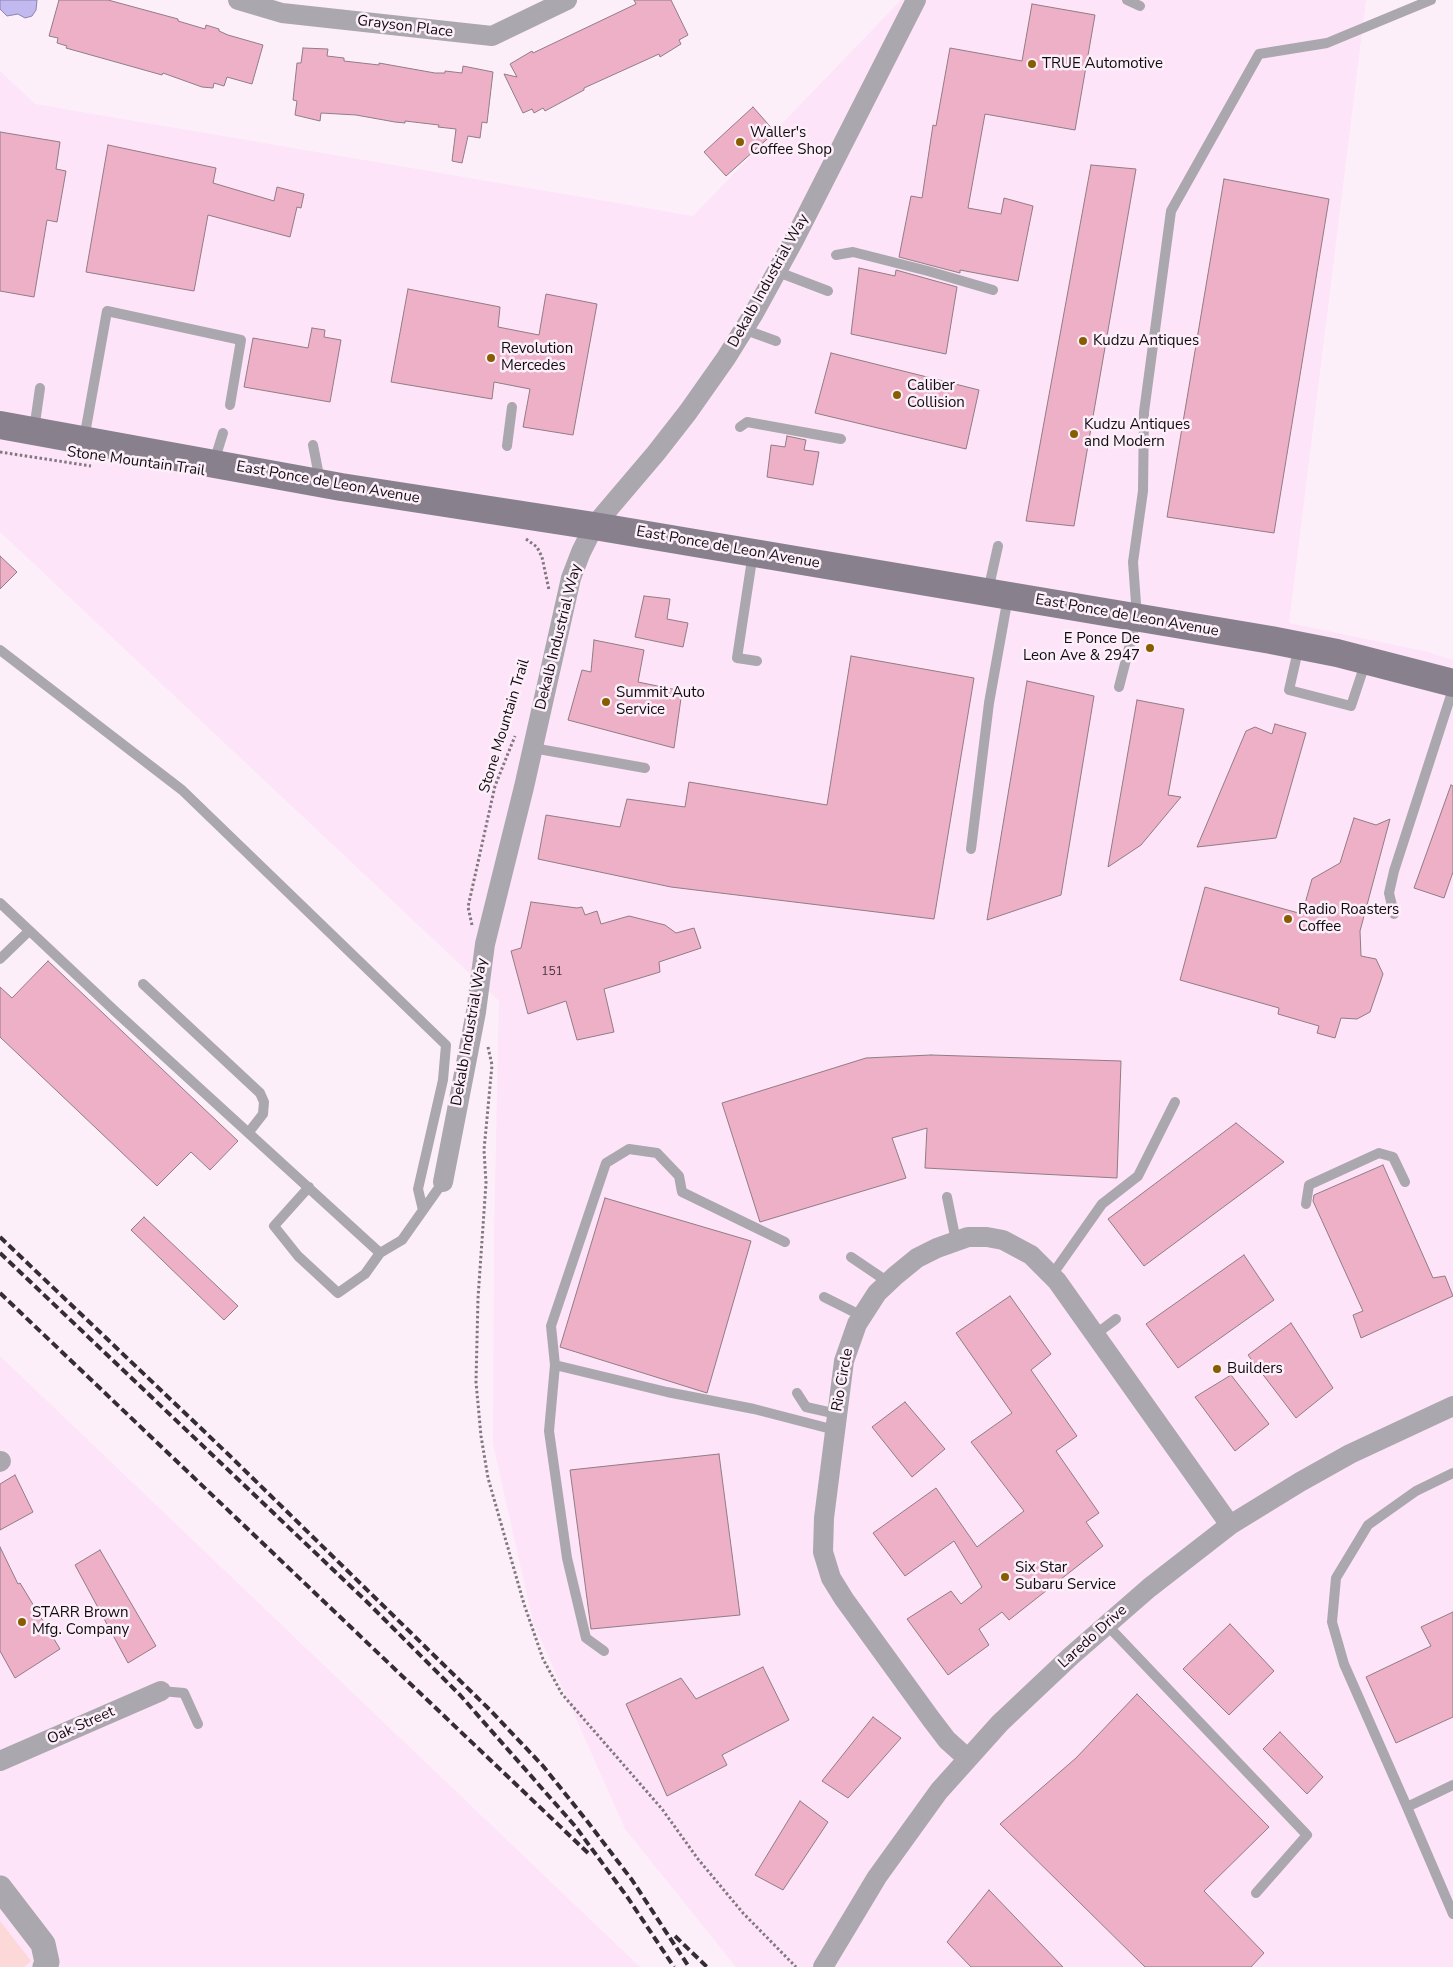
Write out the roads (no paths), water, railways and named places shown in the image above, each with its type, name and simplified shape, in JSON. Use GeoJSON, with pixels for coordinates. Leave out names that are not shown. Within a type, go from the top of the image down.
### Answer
{"type":"FeatureCollection","features":[{"type":"Feature","properties":{"kind":"main road","name":"East Ponce de Leon Avenue"},"geometry":{"type":"LineString","coordinates":[[0,425],[320,483],[753,552],[1137,617],[1223,636],[1300,646],[1366,660],[1453,683]]}},
{"type":"Feature","properties":{"kind":"street","name":"Grayson Place"},"geometry":{"type":"LineString","coordinates":[[238,0],[282,13],[492,36],[567,0]]}},
{"type":"Feature","properties":{"kind":"street","name":"Dekalb Industrial Way"},"geometry":{"type":"LineString","coordinates":[[442,1182],[476,1012],[485,944],[533,748],[571,578],[581,552],[594,526],[688,412],[744,329],[778,272],[916,0]]}},
{"type":"Feature","properties":{"kind":"street","name":"Rio Circle"},"geometry":{"type":"LineString","coordinates":[[967,1758],[947,1740],[845,1608],[831,1578],[823,1552],[822,1536],[844,1360],[850,1340],[862,1316],[877,1293],[888,1282],[917,1258],[968,1237],[987,1237],[1002,1240],[1031,1255],[1052,1275],[1096,1334],[1230,1525]]}},
{"type":"Feature","properties":{"kind":"street","name":"Laredo Drive"},"geometry":{"type":"LineString","coordinates":[[823,1967],[878,1877],[912,1827],[967,1758],[1000,1723],[1107,1625],[1149,1588],[1230,1525],[1342,1459],[1453,1406]]}},
{"type":"Feature","properties":{"kind":"street","name":"Oak Street"},"geometry":{"type":"LineString","coordinates":[[0,1761],[161,1691]]}},
{"type":"Feature","properties":{"kind":"street"},"geometry":{"type":"LineString","coordinates":[[0,1888],[44,1944],[47,1962],[44,1967]]}},
{"type":"Feature","properties":{"kind":"lane"},"geometry":{"type":"LineString","coordinates":[[1127,0],[1140,6]]}},
{"type":"Feature","properties":{"kind":"lane"},"geometry":{"type":"LineString","coordinates":[[1118,687],[1137,617],[1133,562],[1143,491],[1144,412],[1171,211],[1259,54],[1327,43],[1431,0]]}},
{"type":"Feature","properties":{"kind":"lane"},"geometry":{"type":"LineString","coordinates":[[836,255],[854,252],[928,270],[992,290]]}},
{"type":"Feature","properties":{"kind":"lane"},"geometry":{"type":"LineString","coordinates":[[778,272],[828,291]]}},
{"type":"Feature","properties":{"kind":"lane"},"geometry":{"type":"LineString","coordinates":[[84,439],[107,311],[241,340],[230,405]]}},
{"type":"Feature","properties":{"kind":"lane"},"geometry":{"type":"LineString","coordinates":[[744,329],[776,341]]}},
{"type":"Feature","properties":{"kind":"lane"},"geometry":{"type":"LineString","coordinates":[[34,430],[40,388]]}},
{"type":"Feature","properties":{"kind":"lane"},"geometry":{"type":"LineString","coordinates":[[507,446],[512,407]]}},
{"type":"Feature","properties":{"kind":"lane"},"geometry":{"type":"LineString","coordinates":[[740,427],[747,422],[841,439]]}},
{"type":"Feature","properties":{"kind":"lane"},"geometry":{"type":"LineString","coordinates":[[214,463],[223,433]]}},
{"type":"Feature","properties":{"kind":"lane"},"geometry":{"type":"LineString","coordinates":[[314,445],[320,483]]}},
{"type":"Feature","properties":{"kind":"lane"},"geometry":{"type":"LineString","coordinates":[[971,849],[988,703],[998,594],[998,546]]}},
{"type":"Feature","properties":{"kind":"lane"},"geometry":{"type":"LineString","coordinates":[[753,552],[737,658],[757,661]]}},
{"type":"Feature","properties":{"kind":"lane"},"geometry":{"type":"LineString","coordinates":[[1300,646],[1289,690],[1351,706],[1366,660]]}},
{"type":"Feature","properties":{"kind":"lane"},"geometry":{"type":"LineString","coordinates":[[0,650],[182,790],[446,1046],[443,1080],[418,1189],[424,1210]]}},
{"type":"Feature","properties":{"kind":"lane"},"geometry":{"type":"LineString","coordinates":[[1394,914],[1389,893],[1394,871],[1453,689]]}},
{"type":"Feature","properties":{"kind":"lane"},"geometry":{"type":"LineString","coordinates":[[533,748],[645,768]]}},
{"type":"Feature","properties":{"kind":"lane"},"geometry":{"type":"LineString","coordinates":[[0,903],[380,1253]]}},
{"type":"Feature","properties":{"kind":"lane"},"geometry":{"type":"LineString","coordinates":[[0,959],[29,931]]}},
{"type":"Feature","properties":{"kind":"lane"},"geometry":{"type":"LineString","coordinates":[[142,984],[260,1092],[264,1102],[263,1114],[249,1132]]}},
{"type":"Feature","properties":{"kind":"lane"},"geometry":{"type":"LineString","coordinates":[[1052,1275],[1102,1204],[1138,1176],[1175,1102]]}},
{"type":"Feature","properties":{"kind":"lane"},"geometry":{"type":"LineString","coordinates":[[604,1651],[586,1638],[567,1558],[548,1431],[554,1365],[551,1326],[606,1163],[629,1149],[657,1154],[678,1176],[682,1192],[785,1242]]}},
{"type":"Feature","properties":{"kind":"lane"},"geometry":{"type":"LineString","coordinates":[[1306,1204],[1309,1185],[1379,1153],[1393,1157],[1405,1182]]}},
{"type":"Feature","properties":{"kind":"lane"},"geometry":{"type":"LineString","coordinates":[[309,1187],[274,1226],[298,1256],[338,1293],[365,1274],[380,1253],[402,1240],[442,1182]]}},
{"type":"Feature","properties":{"kind":"lane"},"geometry":{"type":"LineString","coordinates":[[947,1197],[956,1241]]}},
{"type":"Feature","properties":{"kind":"lane"},"geometry":{"type":"LineString","coordinates":[[851,1257],[888,1282]]}},
{"type":"Feature","properties":{"kind":"lane"},"geometry":{"type":"LineString","coordinates":[[824,1297],[862,1316]]}},
{"type":"Feature","properties":{"kind":"lane"},"geometry":{"type":"LineString","coordinates":[[1096,1334],[1116,1319]]}},
{"type":"Feature","properties":{"kind":"lane"},"geometry":{"type":"LineString","coordinates":[[554,1365],[667,1392],[754,1409],[836,1422]]}},
{"type":"Feature","properties":{"kind":"lane"},"geometry":{"type":"LineString","coordinates":[[797,1393],[806,1407],[836,1422]]}},
{"type":"Feature","properties":{"kind":"lane"},"geometry":{"type":"LineString","coordinates":[[1453,1473],[1416,1491],[1368,1525],[1336,1578],[1332,1622],[1344,1664],[1453,1914]]}},
{"type":"Feature","properties":{"kind":"lane"},"geometry":{"type":"LineString","coordinates":[[1107,1625],[1307,1835],[1256,1893]]}},
{"type":"Feature","properties":{"kind":"lane"},"geometry":{"type":"LineString","coordinates":[[161,1691],[184,1693],[198,1724]]}},
{"type":"Feature","properties":{"kind":"lane"},"geometry":{"type":"LineString","coordinates":[[1407,1807],[1453,1785]]}},
{"type":"Feature","properties":{"kind":"railway"},"geometry":{"type":"LineString","coordinates":[[0,1237],[229,1455],[491,1711],[543,1766],[632,1880],[689,1967]]}},
{"type":"Feature","properties":{"kind":"railway"},"geometry":{"type":"LineString","coordinates":[[0,1253],[365,1600],[460,1695],[575,1826],[628,1898],[674,1967]]}},
{"type":"Feature","properties":{"kind":"railway"},"geometry":{"type":"LineString","coordinates":[[0,1293],[588,1853]]}},
{"type":"Feature","properties":{"kind":"railway"},"geometry":{"type":"LineString","coordinates":[[675,1936],[707,1967]]}},
{"type":"Feature","properties":{"kind":"place","name":"TRUE Automotive"},"geometry":{"type":"Point","coordinates":[1032,64]}},
{"type":"Feature","properties":{"kind":"place","name":"Waller's Coffee Shop"},"geometry":{"type":"Point","coordinates":[740,142]}},
{"type":"Feature","properties":{"kind":"place","name":"Kudzu Antiques"},"geometry":{"type":"Point","coordinates":[1083,341]}},
{"type":"Feature","properties":{"kind":"place","name":"Revolution Mercedes"},"geometry":{"type":"Point","coordinates":[491,358]}},
{"type":"Feature","properties":{"kind":"place","name":"Caliber Collision"},"geometry":{"type":"Point","coordinates":[897,395]}},
{"type":"Feature","properties":{"kind":"place","name":"Kudzu Antiques and Modern"},"geometry":{"type":"Point","coordinates":[1074,434]}},
{"type":"Feature","properties":{"kind":"place","name":"E Ponce De Leon Ave & 2947"},"geometry":{"type":"Point","coordinates":[1150,648]}},
{"type":"Feature","properties":{"kind":"place","name":"Summit Auto Service"},"geometry":{"type":"Point","coordinates":[606,702]}},
{"type":"Feature","properties":{"kind":"place","name":"Radio Roasters Coffee"},"geometry":{"type":"Point","coordinates":[1288,919]}},
{"type":"Feature","properties":{"kind":"place","name":"Builders"},"geometry":{"type":"Point","coordinates":[1217,1369]}},
{"type":"Feature","properties":{"kind":"place","name":"Six Star Subaru Service"},"geometry":{"type":"Point","coordinates":[1005,1577]}},
{"type":"Feature","properties":{"kind":"place","name":"STARR Brown Mfg. Company"},"geometry":{"type":"Point","coordinates":[22,1622]}}]}
